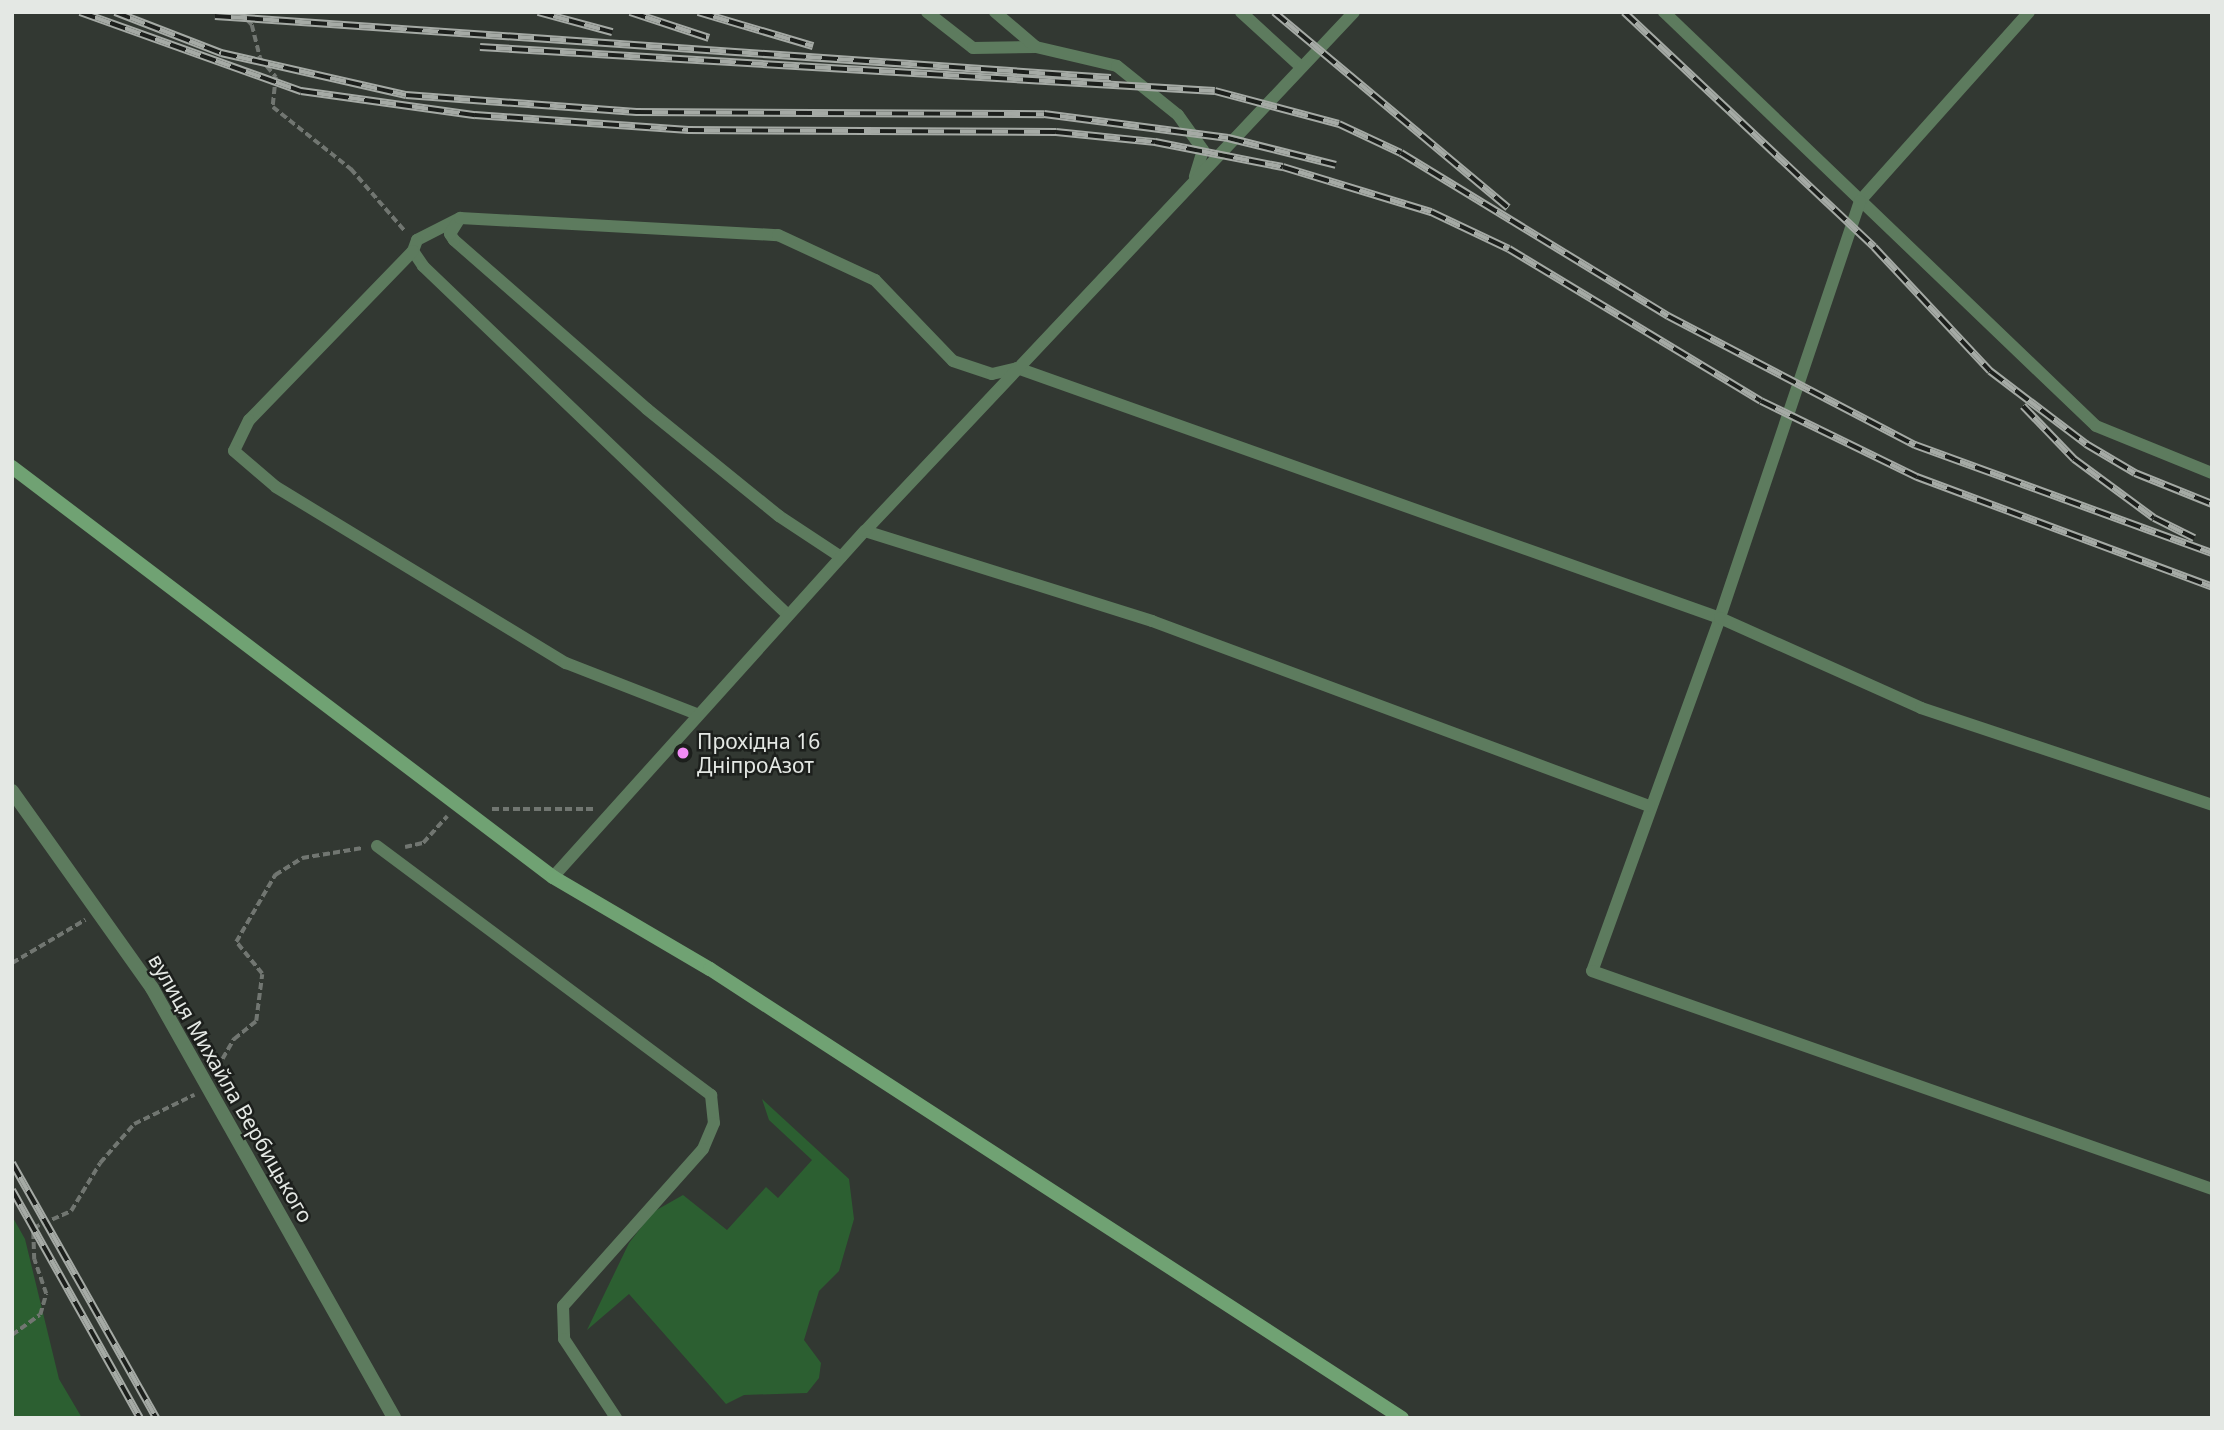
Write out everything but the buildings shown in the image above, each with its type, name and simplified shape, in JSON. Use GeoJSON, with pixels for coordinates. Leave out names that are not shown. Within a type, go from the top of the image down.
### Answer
{"type":"FeatureCollection","features":[{"type":"Feature","properties":{"kind":"street"},"geometry":{"type":"LineString","coordinates":[[12,467],[553,877],[710,969],[1402,1418]]}},
{"type":"Feature","properties":{"kind":"street","name":"вулиця Михайла Вербицького"},"geometry":{"type":"LineString","coordinates":[[12,791],[152,988],[394,1418]]}},
{"type":"Feature","properties":{"kind":"lane"},"geometry":{"type":"LineString","coordinates":[[927,12],[973,48],[1036,47],[1117,66],[1178,115],[1203,150],[1194,181]]}},
{"type":"Feature","properties":{"kind":"lane"},"geometry":{"type":"LineString","coordinates":[[995,12],[1036,47]]}},
{"type":"Feature","properties":{"kind":"lane"},"geometry":{"type":"LineString","coordinates":[[1241,12],[1300,66]]}},
{"type":"Feature","properties":{"kind":"lane"},"geometry":{"type":"LineString","coordinates":[[553,877],[697,714],[865,531],[1300,66],[1354,12]]}},
{"type":"Feature","properties":{"kind":"lane"},"geometry":{"type":"LineString","coordinates":[[1664,12],[2096,426],[2212,473]]}},
{"type":"Feature","properties":{"kind":"lane"},"geometry":{"type":"LineString","coordinates":[[2029,12],[1860,201],[1720,618],[1649,806],[1592,971],[2212,1189]]}},
{"type":"Feature","properties":{"kind":"lane"},"geometry":{"type":"LineString","coordinates":[[460,218],[450,234],[454,240],[648,409],[779,516],[841,557]]}},
{"type":"Feature","properties":{"kind":"lane"},"geometry":{"type":"LineString","coordinates":[[697,714],[566,663],[276,487],[234,451],[248,420],[415,245],[460,218],[778,235],[874,280],[953,360],[992,374],[1017,368],[1720,618],[1921,708],[2212,805]]}},
{"type":"Feature","properties":{"kind":"lane"},"geometry":{"type":"LineString","coordinates":[[415,245],[559,403],[789,615]]}},
{"type":"Feature","properties":{"kind":"lane"},"geometry":{"type":"LineString","coordinates":[[865,531],[1152,621],[1649,806]]}},
{"type":"Feature","properties":{"kind":"lane"},"geometry":{"type":"LineString","coordinates":[[377,846],[710,1096],[714,1123],[703,1149],[563,1307],[564,1339],[616,1418]]}},
{"type":"Feature","properties":{"kind":"path"},"geometry":{"type":"LineString","coordinates":[[240,12],[252,25],[260,58],[276,77],[274,107],[351,169],[415,245]]}},
{"type":"Feature","properties":{"kind":"path"},"geometry":{"type":"LineString","coordinates":[[12,1335],[40,1315],[46,1294],[34,1260],[33,1228],[71,1211],[100,1163],[134,1124],[207,1082],[234,1039],[256,1021],[262,974],[236,942],[275,875],[322,852],[422,843],[440,818],[524,804],[611,812]]}},
{"type":"Feature","properties":{"kind":"path"},"geometry":{"type":"LineString","coordinates":[[12,963],[97,912]]}},
{"type":"Feature","properties":{"kind":"green space"},"geometry":{"type":"Polygon","coordinates":[[[762,1099],[849,1179],[854,1219],[839,1271],[819,1291],[804,1340],[821,1363],[819,1378],[807,1393],[744,1395],[726,1404],[629,1294],[587,1330],[629,1243],[653,1212],[683,1195],[727,1230],[766,1187],[778,1198],[812,1160],[769,1120],[762,1099]]]}},
{"type":"Feature","properties":{"kind":"green space"},"geometry":{"type":"Polygon","coordinates":[[[12,1216],[25,1239],[59,1379],[82,1418],[12,1418],[12,1216]]]}},
{"type":"Feature","properties":{"kind":"railway"},"geometry":{"type":"LineString","coordinates":[[80,12],[301,91],[475,115],[688,130],[1056,132],[1155,142],[1283,167],[1431,212],[1509,249],[1761,401],[1917,477],[2212,587]]}},
{"type":"Feature","properties":{"kind":"railway"},"geometry":{"type":"LineString","coordinates":[[115,12],[221,53],[406,95],[636,112],[1044,114],[1228,138],[1336,165]]}},
{"type":"Feature","properties":{"kind":"railway"},"geometry":{"type":"LineString","coordinates":[[538,12],[612,32]]}},
{"type":"Feature","properties":{"kind":"railway"},"geometry":{"type":"LineString","coordinates":[[630,12],[709,38]]}},
{"type":"Feature","properties":{"kind":"railway"},"geometry":{"type":"LineString","coordinates":[[698,12],[813,46]]}},
{"type":"Feature","properties":{"kind":"railway"},"geometry":{"type":"LineString","coordinates":[[1274,12],[1508,208]]}},
{"type":"Feature","properties":{"kind":"railway"},"geometry":{"type":"LineString","coordinates":[[1624,12],[1874,247],[1990,371],[2086,444],[2135,473],[2212,504]]}},
{"type":"Feature","properties":{"kind":"railway"},"geometry":{"type":"LineString","coordinates":[[215,16],[1111,78]]}},
{"type":"Feature","properties":{"kind":"railway"},"geometry":{"type":"LineString","coordinates":[[480,47],[1215,91],[1339,124],[1401,153],[1668,316],[1915,445],[2212,553]]}},
{"type":"Feature","properties":{"kind":"railway"},"geometry":{"type":"LineString","coordinates":[[2023,406],[2074,459],[2154,518],[2194,538]]}},
{"type":"Feature","properties":{"kind":"railway"},"geometry":{"type":"LineString","coordinates":[[12,1163],[156,1418]]}},
{"type":"Feature","properties":{"kind":"railway"},"geometry":{"type":"LineString","coordinates":[[12,1190],[140,1418]]}},
{"type":"Feature","properties":{"kind":"place","name":"Прохідна 16 ДніпроАзот"},"geometry":{"type":"Point","coordinates":[683,753]}}]}
